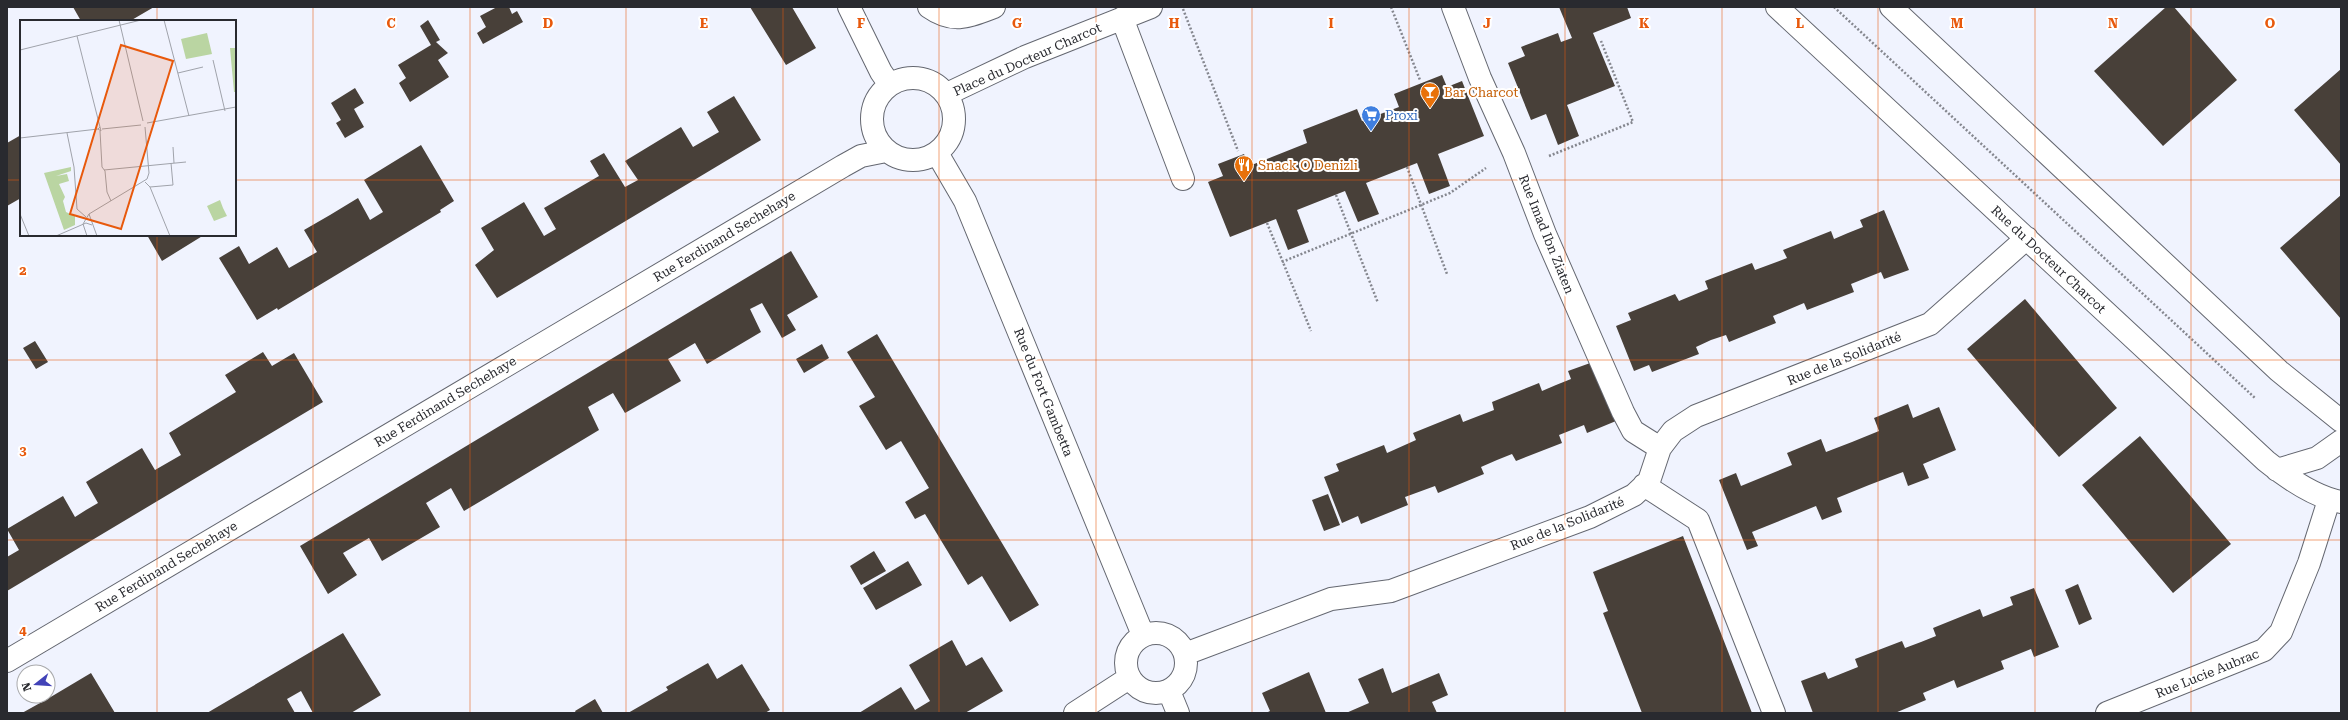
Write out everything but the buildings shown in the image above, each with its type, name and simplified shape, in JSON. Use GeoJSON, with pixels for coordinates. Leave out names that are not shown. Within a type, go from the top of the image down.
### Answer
{"type":"FeatureCollection","features":[{"type":"Feature","properties":{"kind":"street"},"geometry":{"type":"LineString","coordinates":[[849,7],[881,72],[890,85]]}},
{"type":"Feature","properties":{"kind":"street"},"geometry":{"type":"LineString","coordinates":[[935,12],[969,17],[994,7]]}},
{"type":"Feature","properties":{"kind":"street","name":"Place du Docteur Charcot"},"geometry":{"type":"LineString","coordinates":[[947,94],[1025,57],[1151,7]]}},
{"type":"Feature","properties":{"kind":"street","name":"Rue Imad Ibn Ziaten"},"geometry":{"type":"LineString","coordinates":[[1452,7],[1480,78],[1517,160],[1545,234],[1623,412],[1633,431],[1660,448]]}},
{"type":"Feature","properties":{"kind":"street","name":"Rue du Docteur Charcot"},"geometry":{"type":"LineString","coordinates":[[1777,7],[2278,470],[2335,501]]}},
{"type":"Feature","properties":{"kind":"street"},"geometry":{"type":"LineString","coordinates":[[1891,7],[2279,371],[2341,421]]}},
{"type":"Feature","properties":{"kind":"street"},"geometry":{"type":"LineString","coordinates":[[1122,18],[1183,179]]}},
{"type":"Feature","properties":{"kind":"street"},"geometry":{"type":"LineString","coordinates":[[914,78],[937,86],[947,94],[953,106],[955,119],[953,132],[947,144],[937,154],[925,159],[912,161],[898,158],[886,151],[878,141],[873,130],[872,117],[875,105],[881,94],[890,85],[914,78]]}},
{"type":"Feature","properties":{"kind":"street","name":"Rue Ferdinand Sechehaye"},"geometry":{"type":"LineString","coordinates":[[7,661],[843,166],[861,156],[886,151]]}},
{"type":"Feature","properties":{"kind":"street","name":"Rue du Fort Gambetta"},"geometry":{"type":"LineString","coordinates":[[937,154],[965,201],[1143,635]]}},
{"type":"Feature","properties":{"kind":"street","name":"Rue de la Solidarité"},"geometry":{"type":"LineString","coordinates":[[1185,654],[1246,633],[1331,599],[1391,591],[1590,517],[1634,495],[1649,481],[1660,448],[1673,431],[1696,416],[1930,324],[2027,238]]}},
{"type":"Feature","properties":{"kind":"street"},"geometry":{"type":"LineString","coordinates":[[2278,470],[2317,458],[2341,441]]}},
{"type":"Feature","properties":{"kind":"street"},"geometry":{"type":"LineString","coordinates":[[1644,485],[1698,520],[1774,713]]}},
{"type":"Feature","properties":{"kind":"street","name":"Rue Lucie Aubrac"},"geometry":{"type":"LineString","coordinates":[[2107,713],[2264,650],[2281,632],[2335,501]]}},
{"type":"Feature","properties":{"kind":"street"},"geometry":{"type":"LineString","coordinates":[[1156,632],[1169,635],[1179,643],[1185,654],[1187,665],[1184,676],[1177,685],[1169,691],[1157,694],[1146,692],[1136,686],[1129,678],[1125,666],[1127,654],[1133,643],[1143,635],[1156,632]]}},
{"type":"Feature","properties":{"kind":"street"},"geometry":{"type":"LineString","coordinates":[[1075,713],[1129,678]]}},
{"type":"Feature","properties":{"kind":"street"},"geometry":{"type":"LineString","coordinates":[[1169,691],[1178,713]]}},
{"type":"Feature","properties":{"kind":"path"},"geometry":{"type":"LineString","coordinates":[[1182,7],[1238,151]]}},
{"type":"Feature","properties":{"kind":"path"},"geometry":{"type":"LineString","coordinates":[[1392,7],[1420,80]]}},
{"type":"Feature","properties":{"kind":"path"},"geometry":{"type":"LineString","coordinates":[[1834,7],[2255,398]]}},
{"type":"Feature","properties":{"kind":"path"},"geometry":{"type":"LineString","coordinates":[[1282,262],[1450,193],[1492,164],[1517,160],[1633,122],[1601,41]]}},
{"type":"Feature","properties":{"kind":"path"},"geometry":{"type":"LineString","coordinates":[[1407,167],[1447,274]]}},
{"type":"Feature","properties":{"kind":"path"},"geometry":{"type":"LineString","coordinates":[[1336,195],[1378,303]]}},
{"type":"Feature","properties":{"kind":"path"},"geometry":{"type":"LineString","coordinates":[[1267,222],[1311,332]]}},
{"type":"Feature","properties":{"kind":"place","name":"Bar Charcot"},"geometry":{"type":"Point","coordinates":[1430,109]}},
{"type":"Feature","properties":{"kind":"place","name":"Proxi"},"geometry":{"type":"Point","coordinates":[1371,132]}},
{"type":"Feature","properties":{"kind":"place","name":"Snack O Denizli"},"geometry":{"type":"Point","coordinates":[1244,182]}}]}
